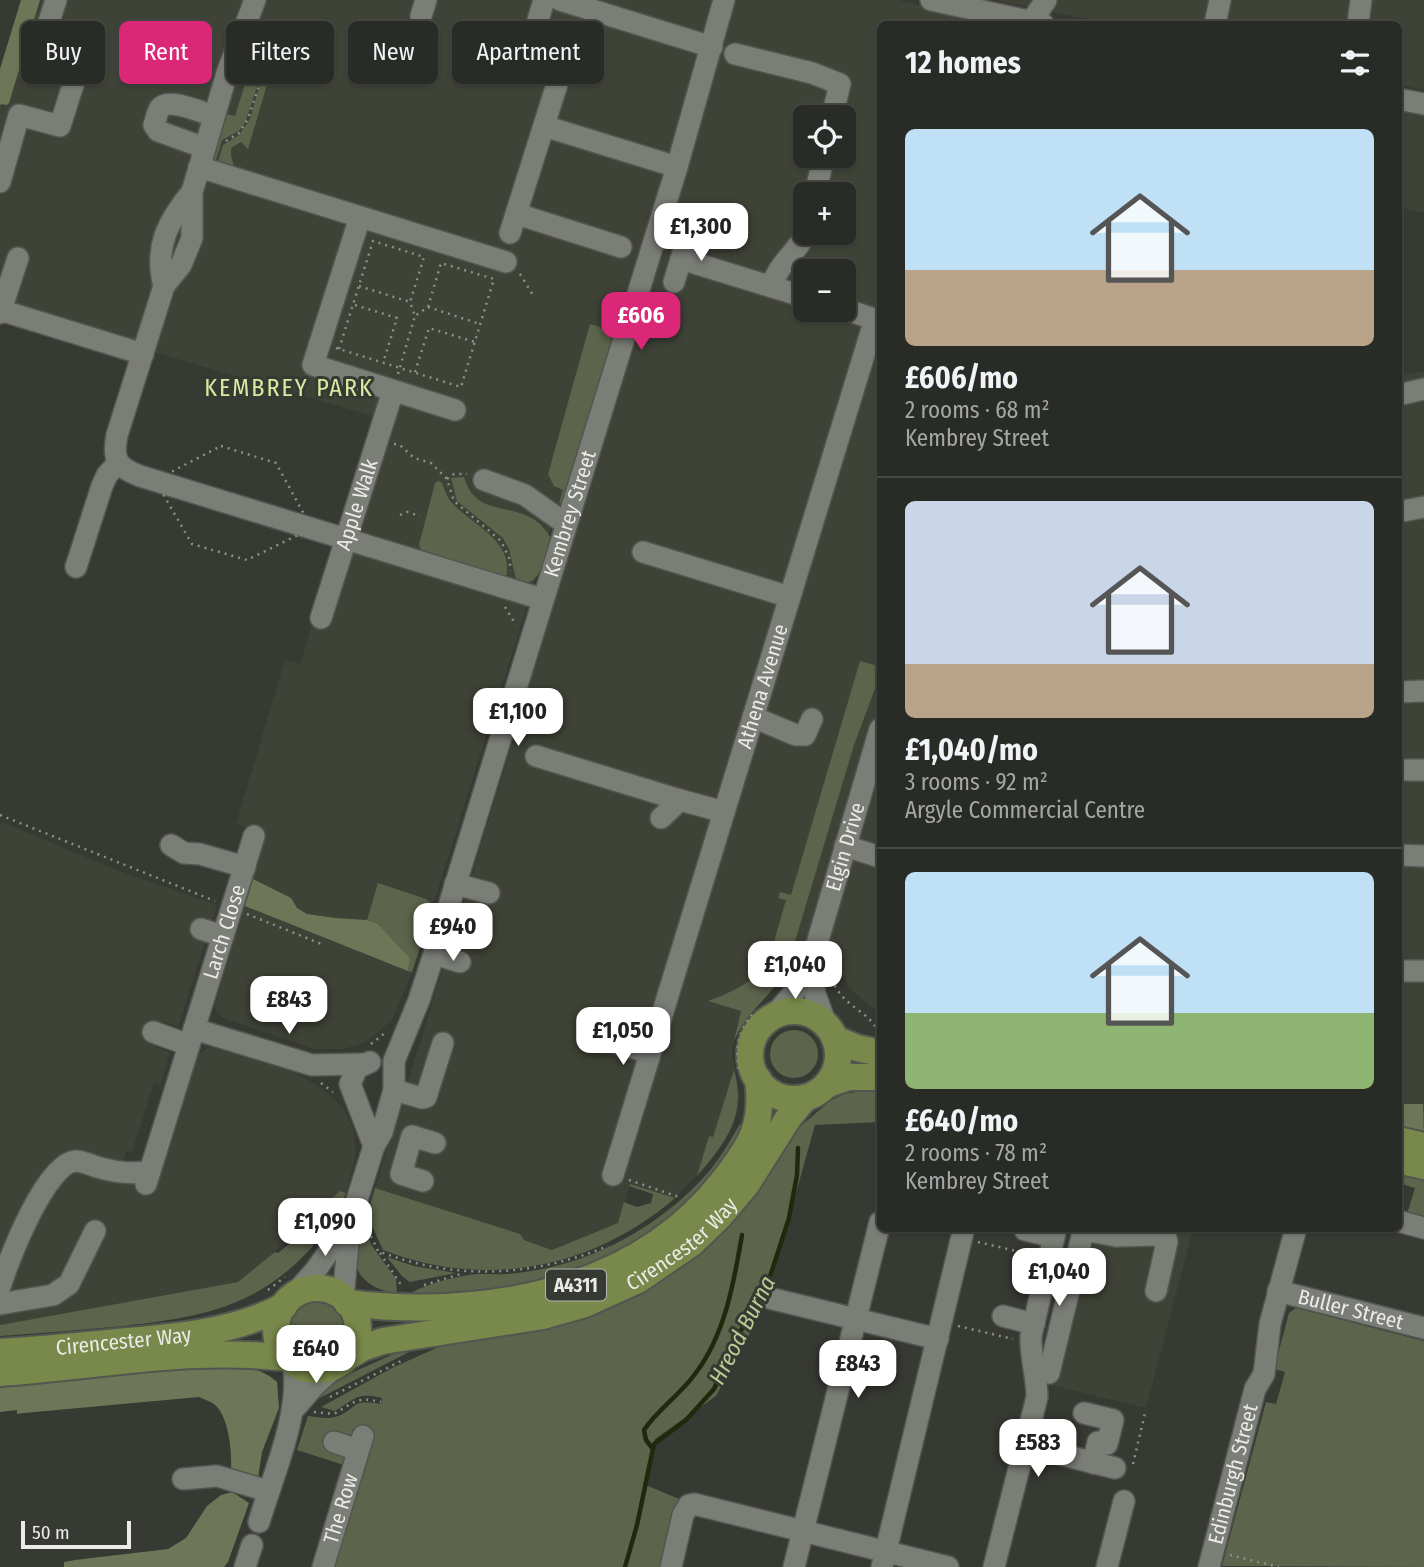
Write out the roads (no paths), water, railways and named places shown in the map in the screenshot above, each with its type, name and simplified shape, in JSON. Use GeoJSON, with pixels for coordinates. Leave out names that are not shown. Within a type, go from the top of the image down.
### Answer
{"type":"FeatureCollection","features":[{"type":"Feature","properties":{"kind":"main road"},"geometry":{"type":"LineString","coordinates":[[767,1012],[801,1012],[817,1018],[831,1033],[857,1048],[877,1044]]}},
{"type":"Feature","properties":{"kind":"main road","name":"A4311"},"geometry":{"type":"LineString","coordinates":[[749,1077],[752,1045],[767,1012]]}},
{"type":"Feature","properties":{"kind":"main road"},"geometry":{"type":"LineString","coordinates":[[828,1084],[837,1063],[831,1033]]}},
{"type":"Feature","properties":{"kind":"main road"},"geometry":{"type":"LineString","coordinates":[[749,1077],[778,1096],[805,1098]]}},
{"type":"Feature","properties":{"kind":"main road","name":"Cirencester Way"},"geometry":{"type":"LineString","coordinates":[[345,1301],[417,1307],[525,1298],[577,1285],[625,1263],[680,1226],[734,1167],[755,1130],[761,1105],[749,1077]]}},
{"type":"Feature","properties":{"kind":"main road","name":"A4311"},"geometry":{"type":"LineString","coordinates":[[805,1098],[828,1084],[849,1077],[877,1077]]}},
{"type":"Feature","properties":{"kind":"main road","name":"Cirencester Way"},"geometry":{"type":"LineString","coordinates":[[344,1359],[362,1348],[383,1342],[555,1312],[585,1304],[638,1280],[681,1251],[720,1216],[746,1185],[784,1125],[805,1098]]}},
{"type":"Feature","properties":{"kind":"main road"},"geometry":{"type":"LineString","coordinates":[[1402,1141],[1424,1146]]}},
{"type":"Feature","properties":{"kind":"main road"},"geometry":{"type":"LineString","coordinates":[[1402,1161],[1424,1166]]}},
{"type":"Feature","properties":{"kind":"main road","name":"A4311"},"geometry":{"type":"LineString","coordinates":[[286,1293],[321,1289],[333,1292],[345,1301]]}},
{"type":"Feature","properties":{"kind":"main road"},"geometry":{"type":"LineString","coordinates":[[286,1293],[276,1327],[277,1338],[290,1360]]}},
{"type":"Feature","properties":{"kind":"main road","name":"Cirencester Way"},"geometry":{"type":"LineString","coordinates":[[0,1352],[131,1341],[213,1330],[251,1321],[286,1293]]}},
{"type":"Feature","properties":{"kind":"main road"},"geometry":{"type":"LineString","coordinates":[[344,1359],[354,1347],[357,1336],[354,1313],[345,1301]]}},
{"type":"Feature","properties":{"kind":"main road","name":"Cirencester Way"},"geometry":{"type":"LineString","coordinates":[[0,1373],[224,1353],[290,1360]]}},
{"type":"Feature","properties":{"kind":"main road","name":"A4311"},"geometry":{"type":"LineString","coordinates":[[290,1360],[302,1367],[322,1370],[344,1359]]}},
{"type":"Feature","properties":{"kind":"street"},"geometry":{"type":"LineString","coordinates":[[0,182],[19,115],[60,126],[84,50],[44,37],[56,0]]}},
{"type":"Feature","properties":{"kind":"street"},"geometry":{"type":"LineString","coordinates":[[255,0],[227,73],[214,116],[206,162],[192,192],[170,221],[164,238],[160,256],[164,286],[117,435],[114,447],[118,463],[129,471],[166,483],[542,599]]}},
{"type":"Feature","properties":{"kind":"street"},"geometry":{"type":"LineString","coordinates":[[538,21],[544,0]]}},
{"type":"Feature","properties":{"kind":"street"},"geometry":{"type":"LineString","coordinates":[[560,0],[712,47]]}},
{"type":"Feature","properties":{"kind":"street","name":"Kembrey Street"},"geometry":{"type":"LineString","coordinates":[[345,1301],[374,1146],[382,1132],[393,1087],[394,1061],[434,954],[677,167],[724,0]]}},
{"type":"Feature","properties":{"kind":"street"},"geometry":{"type":"LineString","coordinates":[[931,0],[1028,21]]}},
{"type":"Feature","properties":{"kind":"street"},"geometry":{"type":"LineString","coordinates":[[1038,21],[1046,0]]}},
{"type":"Feature","properties":{"kind":"street"},"geometry":{"type":"LineString","coordinates":[[1216,21],[1220,0]]}},
{"type":"Feature","properties":{"kind":"street"},"geometry":{"type":"LineString","coordinates":[[1358,21],[1361,0]]}},
{"type":"Feature","properties":{"kind":"street"},"geometry":{"type":"LineString","coordinates":[[734,54],[813,73],[840,84],[835,105]]}},
{"type":"Feature","properties":{"kind":"street"},"geometry":{"type":"LineString","coordinates":[[557,84],[514,223],[621,247]]}},
{"type":"Feature","properties":{"kind":"street"},"geometry":{"type":"LineString","coordinates":[[1402,100],[1424,104]]}},
{"type":"Feature","properties":{"kind":"street"},"geometry":{"type":"LineString","coordinates":[[214,116],[166,104],[160,108],[154,125],[158,131],[206,162],[360,217],[511,264]]}},
{"type":"Feature","properties":{"kind":"street"},"geometry":{"type":"LineString","coordinates":[[544,126],[677,167]]}},
{"type":"Feature","properties":{"kind":"street"},"geometry":{"type":"LineString","coordinates":[[360,217],[330,346],[313,365],[456,410]]}},
{"type":"Feature","properties":{"kind":"street"},"geometry":{"type":"LineString","coordinates":[[674,282],[689,233]]}},
{"type":"Feature","properties":{"kind":"street"},"geometry":{"type":"LineString","coordinates":[[772,287],[775,274],[798,245]]}},
{"type":"Feature","properties":{"kind":"street"},"geometry":{"type":"LineString","coordinates":[[18,258],[0,311],[143,354]]}},
{"type":"Feature","properties":{"kind":"street"},"geometry":{"type":"LineString","coordinates":[[681,258],[793,293]]}},
{"type":"Feature","properties":{"kind":"street"},"geometry":{"type":"LineString","coordinates":[[856,313],[877,320]]}},
{"type":"Feature","properties":{"kind":"street","name":"Athena Avenue"},"geometry":{"type":"LineString","coordinates":[[612,1175],[877,323]]}},
{"type":"Feature","properties":{"kind":"street"},"geometry":{"type":"LineString","coordinates":[[1402,394],[1424,389]]}},
{"type":"Feature","properties":{"kind":"street","name":"Apple Walk"},"geometry":{"type":"LineString","coordinates":[[321,618],[393,391]]}},
{"type":"Feature","properties":{"kind":"street"},"geometry":{"type":"LineString","coordinates":[[76,567],[102,486],[107,475],[118,463]]}},
{"type":"Feature","properties":{"kind":"street"},"geometry":{"type":"LineString","coordinates":[[484,480],[525,495],[542,505],[548,514],[566,524]]}},
{"type":"Feature","properties":{"kind":"street"},"geometry":{"type":"LineString","coordinates":[[1402,511],[1424,507]]}},
{"type":"Feature","properties":{"kind":"street"},"geometry":{"type":"LineString","coordinates":[[643,552],[790,597]]}},
{"type":"Feature","properties":{"kind":"street"},"geometry":{"type":"LineString","coordinates":[[1402,692],[1424,691]]}},
{"type":"Feature","properties":{"kind":"street"},"geometry":{"type":"LineString","coordinates":[[753,717],[796,735],[805,735],[812,719]]}},
{"type":"Feature","properties":{"kind":"street","name":"Elgin Drive"},"geometry":{"type":"LineString","coordinates":[[831,1033],[815,994],[845,846],[877,739]]}},
{"type":"Feature","properties":{"kind":"street"},"geometry":{"type":"LineString","coordinates":[[536,757],[724,812]]}},
{"type":"Feature","properties":{"kind":"street"},"geometry":{"type":"LineString","coordinates":[[1402,770],[1424,770]]}},
{"type":"Feature","properties":{"kind":"street"},"geometry":{"type":"LineString","coordinates":[[661,818],[680,800]]}},
{"type":"Feature","properties":{"kind":"street","name":"Larch Close"},"geometry":{"type":"LineString","coordinates":[[0,1287],[41,1191],[66,1165],[76,1161],[148,1178],[254,836]]}},
{"type":"Feature","properties":{"kind":"street"},"geometry":{"type":"LineString","coordinates":[[845,846],[877,856]]}},
{"type":"Feature","properties":{"kind":"street"},"geometry":{"type":"LineString","coordinates":[[200,854],[245,867]]}},
{"type":"Feature","properties":{"kind":"street"},"geometry":{"type":"LineString","coordinates":[[1402,855],[1424,856]]}},
{"type":"Feature","properties":{"kind":"street"},"geometry":{"type":"LineString","coordinates":[[455,884],[489,893]]}},
{"type":"Feature","properties":{"kind":"street"},"geometry":{"type":"LineString","coordinates":[[201,929],[223,936]]}},
{"type":"Feature","properties":{"kind":"street"},"geometry":{"type":"LineString","coordinates":[[434,954],[460,962]]}},
{"type":"Feature","properties":{"kind":"street","name":"Elgin Drive"},"geometry":{"type":"LineString","coordinates":[[767,1012],[821,968]]}},
{"type":"Feature","properties":{"kind":"street"},"geometry":{"type":"LineString","coordinates":[[1402,971],[1424,971]]}},
{"type":"Feature","properties":{"kind":"street","name":"Kembrey Street"},"geometry":{"type":"LineString","coordinates":[[354,1098],[350,1084],[352,1074],[394,1041],[409,1024]]}},
{"type":"Feature","properties":{"kind":"street"},"geometry":{"type":"LineString","coordinates":[[153,1032],[192,1037],[312,1065],[382,1064],[393,1087],[422,1098],[426,1097],[443,1043]]}},
{"type":"Feature","properties":{"kind":"street"},"geometry":{"type":"LineString","coordinates":[[609,1041],[650,1053]]}},
{"type":"Feature","properties":{"kind":"street"},"geometry":{"type":"LineString","coordinates":[[312,1065],[366,1106],[376,1107],[387,1102],[393,1087]]}},
{"type":"Feature","properties":{"kind":"street"},"geometry":{"type":"LineString","coordinates":[[354,1098],[374,1146],[407,1155]]}},
{"type":"Feature","properties":{"kind":"street"},"geometry":{"type":"LineString","coordinates":[[423,1181],[401,1174],[412,1136],[435,1143]]}},
{"type":"Feature","properties":{"kind":"street","name":"Kembrey Street"},"geometry":{"type":"LineString","coordinates":[[286,1293],[315,1271],[358,1222]]}},
{"type":"Feature","properties":{"kind":"street"},"geometry":{"type":"LineString","coordinates":[[1402,1222],[1424,1228]]}},
{"type":"Feature","properties":{"kind":"street"},"geometry":{"type":"LineString","coordinates":[[0,1304],[53,1295],[69,1284],[95,1231]]}},
{"type":"Feature","properties":{"kind":"street"},"geometry":{"type":"LineString","coordinates":[[794,1567],[878,1232]]}},
{"type":"Feature","properties":{"kind":"street"},"geometry":{"type":"LineString","coordinates":[[1049,1373],[1083,1232]]}},
{"type":"Feature","properties":{"kind":"street"},"geometry":{"type":"LineString","coordinates":[[1098,1232],[1116,1236],[1166,1237],[1156,1291]]}},
{"type":"Feature","properties":{"kind":"street","name":"Edinburgh Street"},"geometry":{"type":"LineString","coordinates":[[1211,1559],[1255,1389],[1269,1383],[1265,1369],[1270,1324],[1295,1232]]}},
{"type":"Feature","properties":{"kind":"street"},"geometry":{"type":"LineString","coordinates":[[884,1559],[963,1233]]}},
{"type":"Feature","properties":{"kind":"street"},"geometry":{"type":"LineString","coordinates":[[994,1567],[1040,1449],[1036,1371],[1030,1351],[1055,1233]]}},
{"type":"Feature","properties":{"kind":"street","name":"Buller Street"},"geometry":{"type":"LineString","coordinates":[[1279,1291],[1424,1328]]}},
{"type":"Feature","properties":{"kind":"street"},"geometry":{"type":"LineString","coordinates":[[769,1298],[856,1320],[940,1331]]}},
{"type":"Feature","properties":{"kind":"street"},"geometry":{"type":"LineString","coordinates":[[1003,1316],[1032,1334]]}},
{"type":"Feature","properties":{"kind":"street"},"geometry":{"type":"LineString","coordinates":[[258,1522],[300,1411],[314,1386],[344,1359]]}},
{"type":"Feature","properties":{"kind":"street"},"geometry":{"type":"LineString","coordinates":[[290,1360],[300,1411]]}},
{"type":"Feature","properties":{"kind":"street"},"geometry":{"type":"LineString","coordinates":[[1084,1413],[1113,1420],[1107,1444],[1098,1443],[1093,1463]]}},
{"type":"Feature","properties":{"kind":"street","name":"The Row"},"geometry":{"type":"LineString","coordinates":[[323,1567],[360,1443],[334,1442]]}},
{"type":"Feature","properties":{"kind":"street"},"geometry":{"type":"LineString","coordinates":[[1040,1449],[1115,1468]]}},
{"type":"Feature","properties":{"kind":"street"},"geometry":{"type":"LineString","coordinates":[[183,1479],[217,1476],[268,1491]]}},
{"type":"Feature","properties":{"kind":"street"},"geometry":{"type":"LineString","coordinates":[[1107,1567],[1124,1501]]}},
{"type":"Feature","properties":{"kind":"street"},"geometry":{"type":"LineString","coordinates":[[671,1567],[683,1515],[689,1505],[694,1504],[803,1532],[884,1559],[948,1567]]}},
{"type":"Feature","properties":{"kind":"street"},"geometry":{"type":"LineString","coordinates":[[244,1567],[252,1545]]}},
{"type":"Feature","properties":{"kind":"waterway","name":"Hreod Burna"},"geometry":{"type":"LineString","coordinates":[[625,1567],[654,1444],[686,1420],[714,1389],[738,1335],[765,1292],[789,1218],[797,1175],[798,1148]]}},
{"type":"Feature","properties":{"kind":"waterway","name":"Hreod Burna"},"geometry":{"type":"LineString","coordinates":[[653,1449],[646,1440],[644,1430],[689,1382],[714,1342],[732,1289],[742,1235]]}},
{"type":"Feature","properties":{"kind":"district","name":"KEMBREY PARK"},"geometry":{"type":"Point","coordinates":[289,388]}}]}
